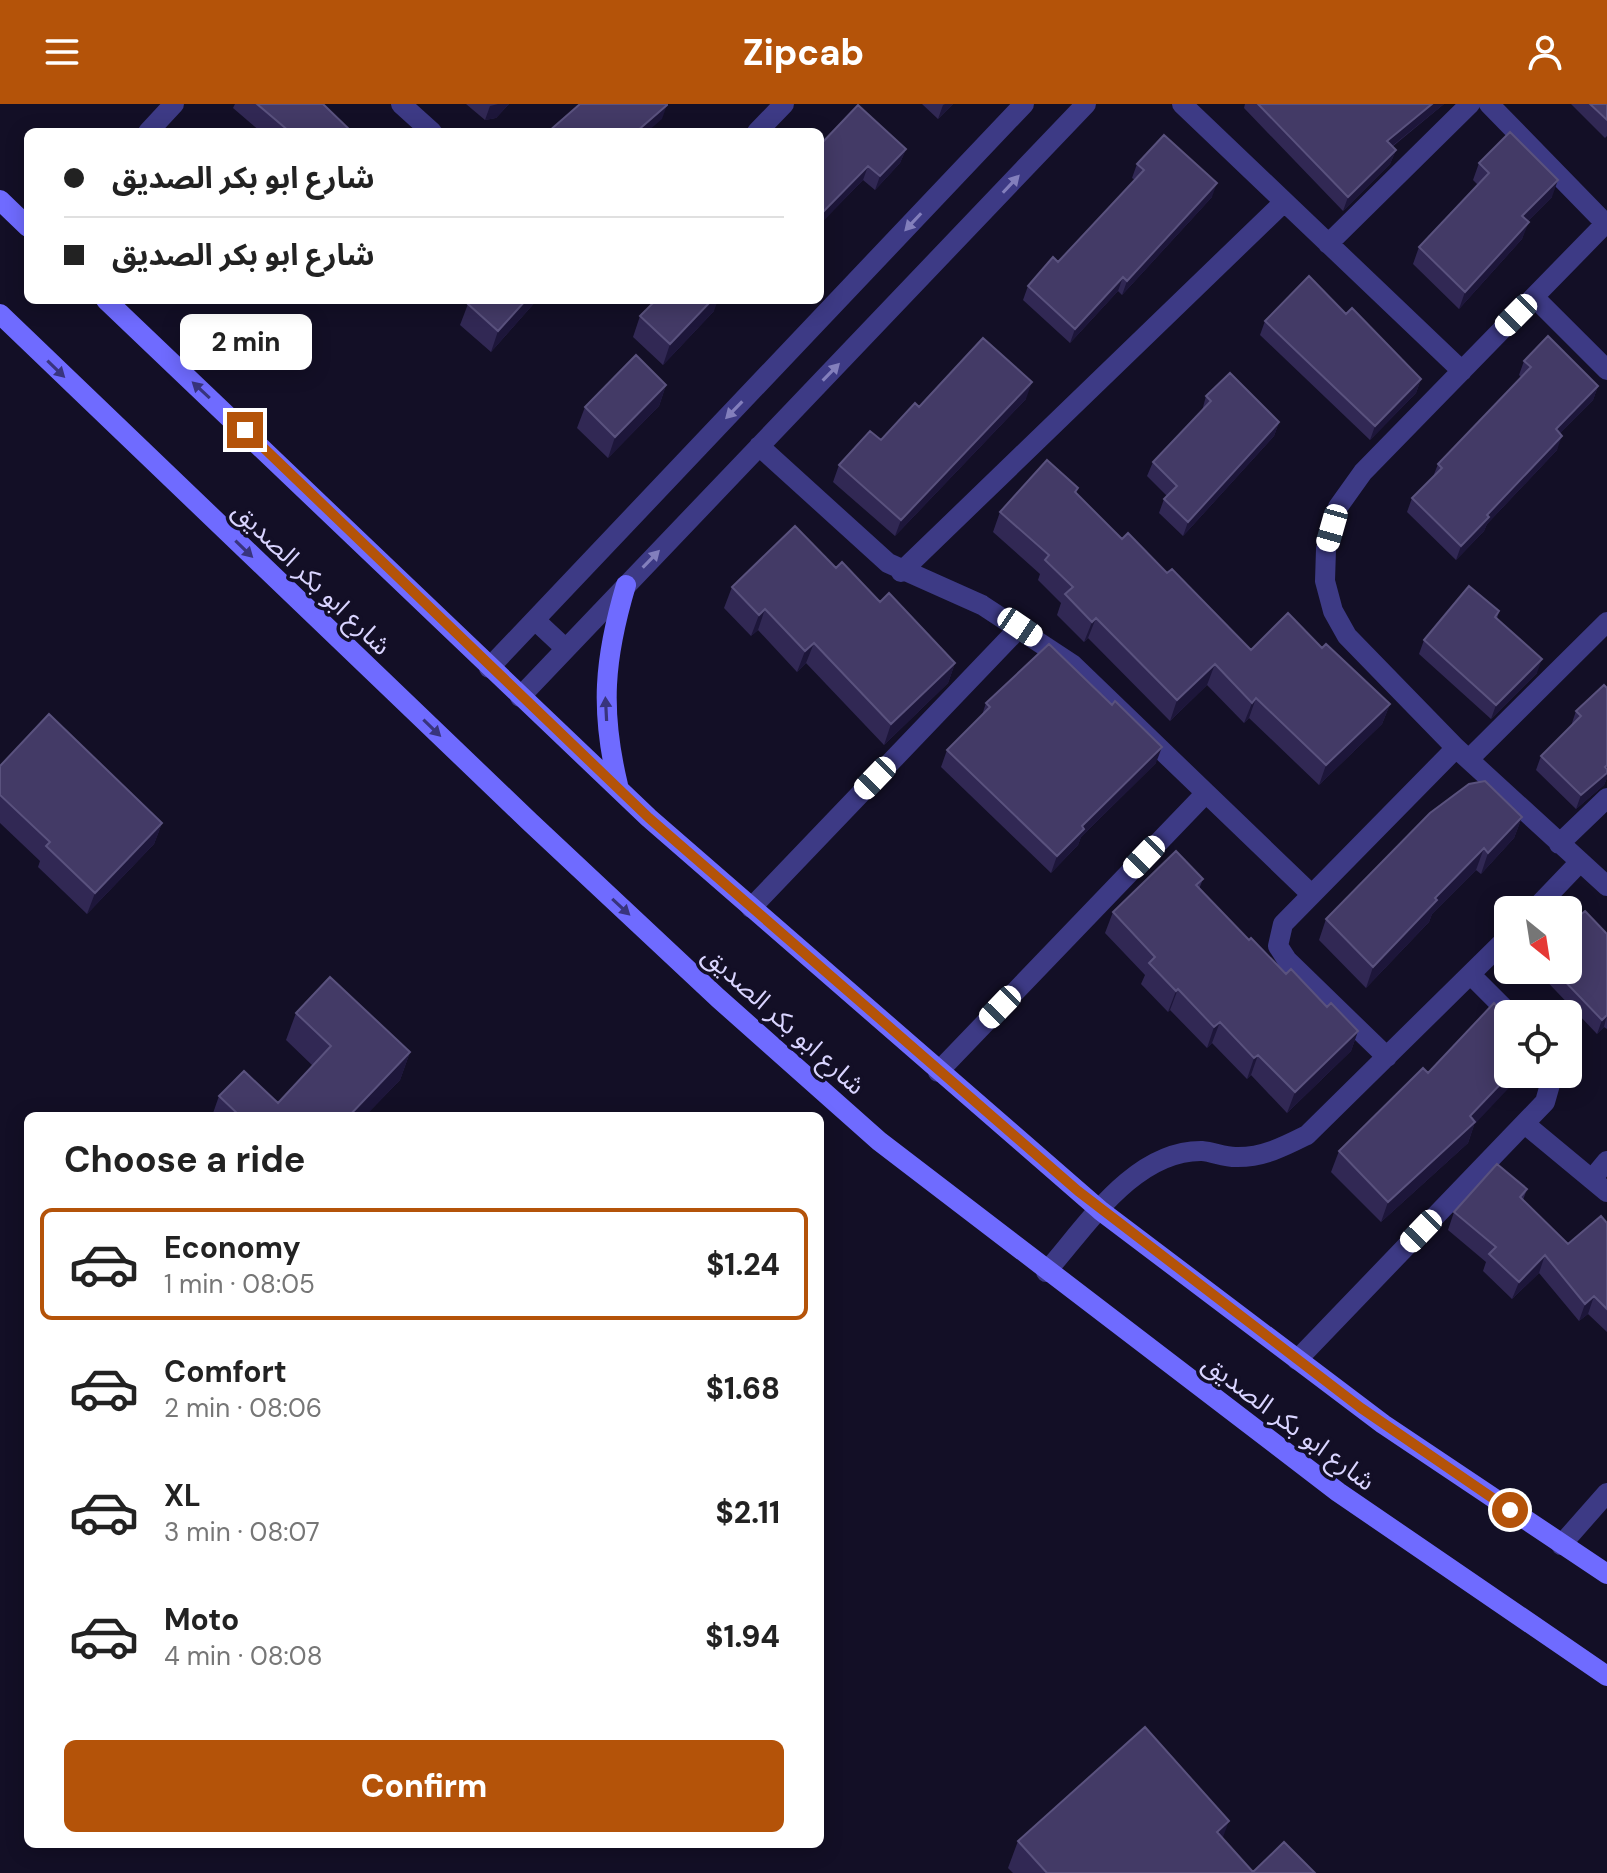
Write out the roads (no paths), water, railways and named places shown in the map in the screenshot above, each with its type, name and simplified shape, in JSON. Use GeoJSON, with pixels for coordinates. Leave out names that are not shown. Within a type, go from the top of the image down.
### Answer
{"type":"FeatureCollection","features":[{"type":"Feature","properties":{"kind":"main road"},"geometry":{"type":"LineString","coordinates":[[0,200],[24,223]]}},
{"type":"Feature","properties":{"kind":"main road","name":"شارع ابو بكر الصديق"},"geometry":{"type":"LineString","coordinates":[[110,304],[278,461],[489,668],[618,785],[649,818],[1101,1211],[1297,1360],[1607,1574]]}},
{"type":"Feature","properties":{"kind":"main road","name":"شارع ابو بكر الصديق"},"geometry":{"type":"LineString","coordinates":[[0,314],[718,998],[879,1141],[1046,1272],[1338,1492],[1607,1676]]}},
{"type":"Feature","properties":{"kind":"main road"},"geometry":{"type":"LineString","coordinates":[[618,785],[604,705],[606,665],[626,585]]}},
{"type":"Feature","properties":{"kind":"street"},"geometry":{"type":"LineString","coordinates":[[152,128],[174,104]]}},
{"type":"Feature","properties":{"kind":"street"},"geometry":{"type":"LineString","coordinates":[[401,104],[428,128]]}},
{"type":"Feature","properties":{"kind":"street"},"geometry":{"type":"LineString","coordinates":[[761,128],[784,104]]}},
{"type":"Feature","properties":{"kind":"street"},"geometry":{"type":"LineString","coordinates":[[520,697],[1086,104]]}},
{"type":"Feature","properties":{"kind":"street"},"geometry":{"type":"LineString","coordinates":[[1182,104],[1462,371]]}},
{"type":"Feature","properties":{"kind":"street"},"geometry":{"type":"LineString","coordinates":[[1328,244],[1470,104]]}},
{"type":"Feature","properties":{"kind":"street"},"geometry":{"type":"LineString","coordinates":[[1489,104],[1606,223],[1363,472],[1338,507],[1326,549],[1325,581],[1333,611],[1347,636],[1462,754],[1607,886]]}},
{"type":"Feature","properties":{"kind":"street"},"geometry":{"type":"LineString","coordinates":[[489,668],[1017,106]]}},
{"type":"Feature","properties":{"kind":"street"},"geometry":{"type":"LineString","coordinates":[[901,572],[1284,202]]}},
{"type":"Feature","properties":{"kind":"street"},"geometry":{"type":"LineString","coordinates":[[1534,297],[1607,370]]}},
{"type":"Feature","properties":{"kind":"street"},"geometry":{"type":"LineString","coordinates":[[759,446],[901,572],[982,605],[1020,627],[1072,664],[1311,894]]}},
{"type":"Feature","properties":{"kind":"street"},"geometry":{"type":"LineString","coordinates":[[535,620],[566,649]]}},
{"type":"Feature","properties":{"kind":"street"},"geometry":{"type":"LineString","coordinates":[[1387,1057],[1287,960],[1278,946],[1283,924],[1311,894],[1607,622]]}},
{"type":"Feature","properties":{"kind":"street"},"geometry":{"type":"LineString","coordinates":[[751,908],[1020,627]]}},
{"type":"Feature","properties":{"kind":"street"},"geometry":{"type":"LineString","coordinates":[[938,1072],[1206,793]]}},
{"type":"Feature","properties":{"kind":"street"},"geometry":{"type":"LineString","coordinates":[[1559,844],[1607,798]]}},
{"type":"Feature","properties":{"kind":"street"},"geometry":{"type":"LineString","coordinates":[[1547,896],[1580,862]]}},
{"type":"Feature","properties":{"kind":"street"},"geometry":{"type":"LineString","coordinates":[[1046,1272],[1127,1182],[1161,1160],[1200,1151],[1237,1157],[1274,1152],[1307,1135],[1494,951]]}},
{"type":"Feature","properties":{"kind":"street"},"geometry":{"type":"LineString","coordinates":[[1471,975],[1496,1000]]}},
{"type":"Feature","properties":{"kind":"street"},"geometry":{"type":"LineString","coordinates":[[1297,1360],[1525,1124],[1545,1102],[1549,1088]]}},
{"type":"Feature","properties":{"kind":"street"},"geometry":{"type":"LineString","coordinates":[[1525,1124],[1599,1185],[1607,1161]]}},
{"type":"Feature","properties":{"kind":"street"},"geometry":{"type":"LineString","coordinates":[[1561,1545],[1607,1493]]}}]}
